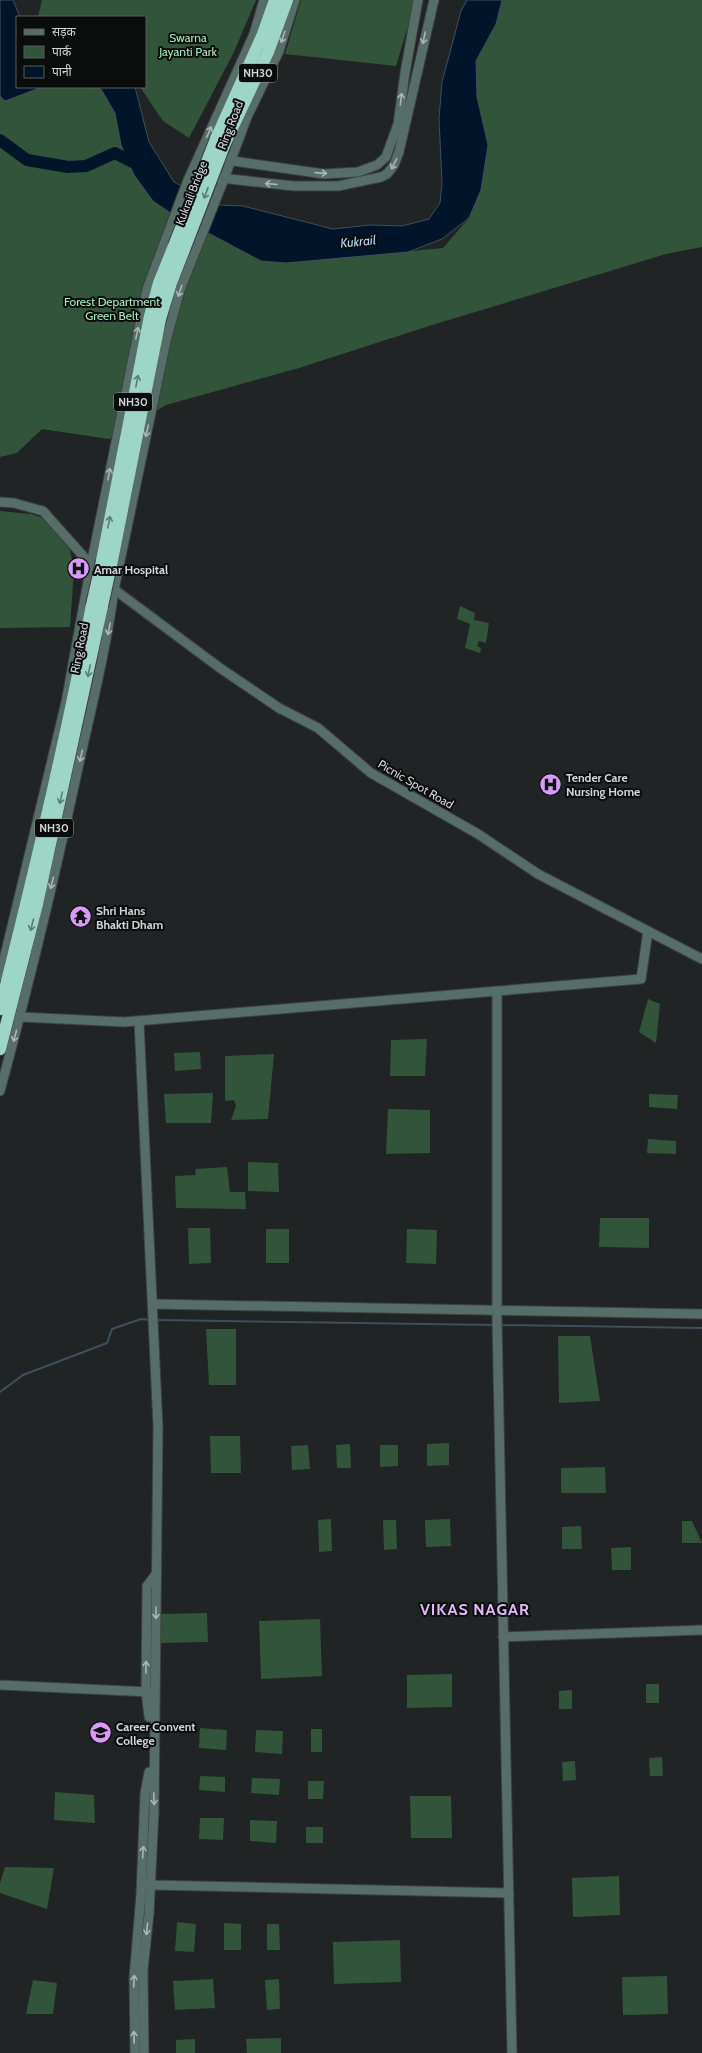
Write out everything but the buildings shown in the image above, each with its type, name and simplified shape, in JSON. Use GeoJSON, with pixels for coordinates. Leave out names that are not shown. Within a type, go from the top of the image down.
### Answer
{"type":"FeatureCollection","features":[{"type":"Feature","properties":{"kind":"highway","name":"Ring Road"},"geometry":{"type":"LineString","coordinates":[[220,141],[275,0]]}},
{"type":"Feature","properties":{"kind":"highway","name":"Ring Road"},"geometry":{"type":"LineString","coordinates":[[220,141],[268,52],[287,0]]}},
{"type":"Feature","properties":{"kind":"highway","name":"Kukrail Bridge"},"geometry":{"type":"LineString","coordinates":[[179,249],[220,141]]}},
{"type":"Feature","properties":{"kind":"highway","name":"Ring Road"},"geometry":{"type":"LineString","coordinates":[[0,1050],[37,904],[97,605],[160,319],[179,249]]}},
{"type":"Feature","properties":{"kind":"highway","name":"Ring Road"},"geometry":{"type":"LineString","coordinates":[[0,1009],[35,870],[78,678],[97,605]]}},
{"type":"Feature","properties":{"kind":"street","name":"Kukrail Bridge"},"geometry":{"type":"LineString","coordinates":[[179,249],[188,180],[254,34],[264,0]]}},
{"type":"Feature","properties":{"kind":"street","name":"Ring Road"},"geometry":{"type":"LineString","coordinates":[[218,192],[231,162],[247,117],[279,51],[295,0]]}},
{"type":"Feature","properties":{"kind":"street"},"geometry":{"type":"LineString","coordinates":[[201,150],[231,162],[324,174],[358,172],[378,165],[386,157],[398,124],[405,73],[418,0]]}},
{"type":"Feature","properties":{"kind":"street"},"geometry":{"type":"LineString","coordinates":[[193,169],[224,179],[294,186],[338,186],[372,180],[387,174],[394,165],[399,152],[434,0]]}},
{"type":"Feature","properties":{"kind":"street","name":"Kukrail Bridge"},"geometry":{"type":"LineString","coordinates":[[179,249],[218,192]]}},
{"type":"Feature","properties":{"kind":"street"},"geometry":{"type":"LineString","coordinates":[[0,1091],[71,808],[97,605],[91,565],[137,332],[147,289],[179,249]]}},
{"type":"Feature","properties":{"kind":"street"},"geometry":{"type":"LineString","coordinates":[[0,976],[66,702],[97,605],[114,590],[166,340],[180,290],[179,249]]}},
{"type":"Feature","properties":{"kind":"street"},"geometry":{"type":"LineString","coordinates":[[0,502],[14,503],[42,512],[91,565]]}},
{"type":"Feature","properties":{"kind":"street","name":"Picnic Spot Road"},"geometry":{"type":"LineString","coordinates":[[91,565],[114,590],[220,668],[279,708],[318,728],[371,773],[478,834],[538,874],[702,959]]}},
{"type":"Feature","properties":{"kind":"street"},"geometry":{"type":"LineString","coordinates":[[20,1016],[124,1022],[640,979],[648,931]]}},
{"type":"Feature","properties":{"kind":"street"},"geometry":{"type":"LineString","coordinates":[[497,992],[497,1324],[512,2053]]}},
{"type":"Feature","properties":{"kind":"street"},"geometry":{"type":"LineString","coordinates":[[135,2053],[134,1977],[141,1894],[145,1793],[148,1780],[149,1708],[156,1574],[158,1427],[139,1021]]}},
{"type":"Feature","properties":{"kind":"street"},"geometry":{"type":"LineString","coordinates":[[152,1304],[702,1314]]}},
{"type":"Feature","properties":{"kind":"street"},"geometry":{"type":"LineString","coordinates":[[503,1637],[702,1630]]}},
{"type":"Feature","properties":{"kind":"street"},"geometry":{"type":"LineString","coordinates":[[0,1685],[150,1692]]}},
{"type":"Feature","properties":{"kind":"street"},"geometry":{"type":"LineString","coordinates":[[144,2053],[143,1970],[154,1812],[150,1692]]}},
{"type":"Feature","properties":{"kind":"street"},"geometry":{"type":"LineString","coordinates":[[150,1885],[509,1893]]}},
{"type":"Feature","properties":{"kind":"green space","name":"Swarna Jayanti Park"},"geometry":{"type":"Polygon","coordinates":[[[42,0],[256,0],[234,52],[189,138],[163,121],[141,88],[146,88],[146,16],[38,16],[42,0]]]}},
{"type":"Feature","properties":{"kind":"green space"},"geometry":{"type":"Polygon","coordinates":[[[301,0],[416,0],[396,66],[285,54],[301,0]]]}},
{"type":"Feature","properties":{"kind":"green space","name":"Forest Department Green Belt"},"geometry":{"type":"Polygon","coordinates":[[[502,0],[702,0],[702,247],[666,254],[429,326],[299,368],[166,405],[109,439],[42,429],[17,453],[0,457],[0,96],[5,101],[39,88],[101,89],[115,113],[121,145],[134,175],[153,201],[169,212],[261,261],[286,263],[443,248],[469,218],[481,190],[488,145],[477,97],[476,61],[496,24],[502,0]]]}},
{"type":"Feature","properties":{"kind":"green space"},"geometry":{"type":"Polygon","coordinates":[[[0,511],[31,514],[46,519],[69,546],[74,569],[70,627],[0,628],[0,511]]]}},
{"type":"Feature","properties":{"kind":"green space"},"geometry":{"type":"Polygon","coordinates":[[[460,606],[475,613],[474,620],[489,623],[486,643],[479,641],[477,646],[481,648],[480,653],[465,648],[470,624],[457,619],[460,606]]]}},
{"type":"Feature","properties":{"kind":"green space"},"geometry":{"type":"Polygon","coordinates":[[[648,999],[660,1004],[656,1043],[639,1032],[648,999]]]}},
{"type":"Feature","properties":{"kind":"green space"},"geometry":{"type":"Polygon","coordinates":[[[427,1039],[425,1076],[390,1076],[391,1040],[427,1039]]]}},
{"type":"Feature","properties":{"kind":"green space"},"geometry":{"type":"Polygon","coordinates":[[[200,1052],[201,1069],[175,1071],[174,1053],[200,1052]]]}},
{"type":"Feature","properties":{"kind":"green space"},"geometry":{"type":"Polygon","coordinates":[[[274,1054],[268,1119],[231,1120],[236,1106],[234,1100],[225,1101],[225,1056],[274,1054]]]}},
{"type":"Feature","properties":{"kind":"green space"},"geometry":{"type":"Polygon","coordinates":[[[213,1093],[211,1123],[166,1123],[164,1094],[213,1093]]]}},
{"type":"Feature","properties":{"kind":"green space"},"geometry":{"type":"Polygon","coordinates":[[[649,1094],[678,1095],[677,1109],[649,1107],[649,1094]]]}},
{"type":"Feature","properties":{"kind":"green space"},"geometry":{"type":"Polygon","coordinates":[[[388,1109],[430,1110],[430,1153],[386,1154],[388,1109]]]}},
{"type":"Feature","properties":{"kind":"green space"},"geometry":{"type":"Polygon","coordinates":[[[648,1139],[676,1141],[676,1154],[647,1153],[648,1139]]]}},
{"type":"Feature","properties":{"kind":"green space"},"geometry":{"type":"Polygon","coordinates":[[[248,1162],[278,1163],[279,1192],[248,1191],[248,1162]]]}},
{"type":"Feature","properties":{"kind":"green space"},"geometry":{"type":"Polygon","coordinates":[[[227,1167],[230,1192],[245,1192],[246,1209],[176,1208],[175,1176],[196,1175],[195,1169],[227,1167]]]}},
{"type":"Feature","properties":{"kind":"green space"},"geometry":{"type":"Polygon","coordinates":[[[600,1218],[649,1218],[649,1248],[599,1247],[600,1218]]]}},
{"type":"Feature","properties":{"kind":"green space"},"geometry":{"type":"Polygon","coordinates":[[[188,1228],[210,1228],[211,1263],[189,1264],[188,1228]]]}},
{"type":"Feature","properties":{"kind":"green space"},"geometry":{"type":"Polygon","coordinates":[[[266,1229],[289,1229],[289,1263],[266,1263],[266,1229]]]}},
{"type":"Feature","properties":{"kind":"green space"},"geometry":{"type":"Polygon","coordinates":[[[407,1229],[437,1230],[436,1264],[406,1263],[407,1229]]]}},
{"type":"Feature","properties":{"kind":"green space"},"geometry":{"type":"Polygon","coordinates":[[[206,1329],[236,1329],[236,1385],[209,1385],[206,1329]]]}},
{"type":"Feature","properties":{"kind":"green space"},"geometry":{"type":"Polygon","coordinates":[[[558,1336],[590,1336],[600,1401],[559,1403],[558,1336]]]}},
{"type":"Feature","properties":{"kind":"green space"},"geometry":{"type":"Polygon","coordinates":[[[210,1436],[240,1436],[241,1473],[211,1473],[210,1436]]]}},
{"type":"Feature","properties":{"kind":"green space"},"geometry":{"type":"Polygon","coordinates":[[[449,1443],[449,1465],[427,1466],[427,1444],[449,1443]]]}},
{"type":"Feature","properties":{"kind":"green space"},"geometry":{"type":"Polygon","coordinates":[[[350,1444],[351,1468],[337,1468],[336,1445],[350,1444]]]}},
{"type":"Feature","properties":{"kind":"green space"},"geometry":{"type":"Polygon","coordinates":[[[308,1445],[310,1469],[292,1470],[291,1446],[308,1445]]]}},
{"type":"Feature","properties":{"kind":"green space"},"geometry":{"type":"Polygon","coordinates":[[[380,1445],[398,1445],[398,1466],[380,1467],[380,1445]]]}},
{"type":"Feature","properties":{"kind":"green space"},"geometry":{"type":"Polygon","coordinates":[[[605,1467],[606,1493],[561,1493],[561,1468],[605,1467]]]}},
{"type":"Feature","properties":{"kind":"green space"},"geometry":{"type":"Polygon","coordinates":[[[331,1519],[332,1551],[319,1552],[318,1520],[331,1519]]]}},
{"type":"Feature","properties":{"kind":"green space"},"geometry":{"type":"Polygon","coordinates":[[[450,1519],[451,1546],[426,1547],[425,1520],[450,1519]]]}},
{"type":"Feature","properties":{"kind":"green space"},"geometry":{"type":"Polygon","coordinates":[[[383,1520],[396,1520],[397,1549],[384,1550],[383,1520]]]}},
{"type":"Feature","properties":{"kind":"green space"},"geometry":{"type":"Polygon","coordinates":[[[682,1521],[692,1521],[702,1543],[682,1543],[682,1521]]]}},
{"type":"Feature","properties":{"kind":"green space"},"geometry":{"type":"Polygon","coordinates":[[[581,1526],[582,1549],[562,1549],[562,1527],[581,1526]]]}},
{"type":"Feature","properties":{"kind":"green space"},"geometry":{"type":"Polygon","coordinates":[[[631,1547],[631,1570],[612,1570],[611,1548],[631,1547]]]}},
{"type":"Feature","properties":{"kind":"green space"},"geometry":{"type":"Polygon","coordinates":[[[207,1613],[208,1642],[161,1643],[160,1614],[207,1613]]]}},
{"type":"Feature","properties":{"kind":"green space"},"geometry":{"type":"Polygon","coordinates":[[[320,1619],[322,1676],[261,1679],[259,1621],[320,1619]]]}},
{"type":"Feature","properties":{"kind":"green space"},"geometry":{"type":"Polygon","coordinates":[[[452,1674],[452,1707],[407,1708],[407,1675],[452,1674]]]}},
{"type":"Feature","properties":{"kind":"green space"},"geometry":{"type":"Polygon","coordinates":[[[646,1684],[659,1684],[659,1703],[646,1703],[646,1684]]]}},
{"type":"Feature","properties":{"kind":"green space"},"geometry":{"type":"Polygon","coordinates":[[[572,1690],[572,1709],[559,1709],[559,1691],[572,1690]]]}},
{"type":"Feature","properties":{"kind":"green space"},"geometry":{"type":"Polygon","coordinates":[[[200,1728],[227,1730],[226,1750],[199,1748],[200,1728]]]}},
{"type":"Feature","properties":{"kind":"green space"},"geometry":{"type":"Polygon","coordinates":[[[311,1729],[322,1729],[322,1752],[311,1752],[311,1729]]]}},
{"type":"Feature","properties":{"kind":"green space"},"geometry":{"type":"Polygon","coordinates":[[[256,1730],[283,1731],[282,1754],[255,1752],[256,1730]]]}},
{"type":"Feature","properties":{"kind":"green space"},"geometry":{"type":"Polygon","coordinates":[[[662,1757],[663,1776],[650,1776],[649,1758],[662,1757]]]}},
{"type":"Feature","properties":{"kind":"green space"},"geometry":{"type":"Polygon","coordinates":[[[575,1761],[576,1780],[563,1781],[562,1762],[575,1761]]]}},
{"type":"Feature","properties":{"kind":"green space"},"geometry":{"type":"Polygon","coordinates":[[[200,1776],[225,1777],[225,1792],[199,1790],[200,1776]]]}},
{"type":"Feature","properties":{"kind":"green space"},"geometry":{"type":"Polygon","coordinates":[[[252,1778],[280,1779],[279,1795],[251,1793],[252,1778]]]}},
{"type":"Feature","properties":{"kind":"green space"},"geometry":{"type":"Polygon","coordinates":[[[308,1781],[324,1781],[323,1799],[308,1799],[308,1781]]]}},
{"type":"Feature","properties":{"kind":"green space"},"geometry":{"type":"Polygon","coordinates":[[[55,1792],[94,1795],[95,1823],[54,1820],[55,1792]]]}},
{"type":"Feature","properties":{"kind":"green space"},"geometry":{"type":"Polygon","coordinates":[[[410,1796],[451,1796],[452,1838],[411,1838],[410,1796]]]}},
{"type":"Feature","properties":{"kind":"green space"},"geometry":{"type":"Polygon","coordinates":[[[200,1818],[224,1818],[223,1840],[199,1839],[200,1818]]]}},
{"type":"Feature","properties":{"kind":"green space"},"geometry":{"type":"Polygon","coordinates":[[[250,1820],[277,1821],[276,1843],[250,1841],[250,1820]]]}},
{"type":"Feature","properties":{"kind":"green space"},"geometry":{"type":"Polygon","coordinates":[[[306,1827],[323,1827],[323,1843],[306,1843],[306,1827]]]}},
{"type":"Feature","properties":{"kind":"green space"},"geometry":{"type":"Polygon","coordinates":[[[5,1867],[54,1868],[47,1909],[0,1893],[0,1883],[5,1867]]]}},
{"type":"Feature","properties":{"kind":"green space"},"geometry":{"type":"Polygon","coordinates":[[[619,1876],[620,1915],[573,1917],[572,1878],[619,1876]]]}},
{"type":"Feature","properties":{"kind":"green space"},"geometry":{"type":"Polygon","coordinates":[[[177,1922],[196,1924],[194,1952],[175,1951],[177,1922]]]}},
{"type":"Feature","properties":{"kind":"green space"},"geometry":{"type":"Polygon","coordinates":[[[224,1923],[241,1924],[241,1950],[224,1950],[224,1923]]]}},
{"type":"Feature","properties":{"kind":"green space"},"geometry":{"type":"Polygon","coordinates":[[[267,1924],[279,1924],[280,1950],[267,1950],[267,1924]]]}},
{"type":"Feature","properties":{"kind":"green space"},"geometry":{"type":"Polygon","coordinates":[[[400,1940],[401,1982],[334,1984],[333,1942],[400,1940]]]}},
{"type":"Feature","properties":{"kind":"green space"},"geometry":{"type":"Polygon","coordinates":[[[667,1976],[668,2014],[623,2015],[622,1977],[667,1976]]]}},
{"type":"Feature","properties":{"kind":"green space"},"geometry":{"type":"Polygon","coordinates":[[[213,1979],[215,2008],[175,2010],[173,1981],[213,1979]]]}},
{"type":"Feature","properties":{"kind":"green space"},"geometry":{"type":"Polygon","coordinates":[[[279,1979],[280,2009],[267,2010],[265,1980],[279,1979]]]}},
{"type":"Feature","properties":{"kind":"green space"},"geometry":{"type":"Polygon","coordinates":[[[33,1980],[57,1983],[53,2014],[26,2014],[33,1980]]]}},
{"type":"Feature","properties":{"kind":"green space"},"geometry":{"type":"Polygon","coordinates":[[[281,2038],[281,2053],[247,2053],[246,2039],[281,2038]]]}},
{"type":"Feature","properties":{"kind":"green space"},"geometry":{"type":"Polygon","coordinates":[[[195,2039],[195,2053],[176,2053],[176,2040],[195,2039]]]}},
{"type":"Feature","properties":{"kind":"water"},"geometry":{"type":"Polygon","coordinates":[[[0,0],[13,0],[20,16],[16,16],[16,88],[39,88],[5,101],[0,96],[0,0]]]}},
{"type":"Feature","properties":{"kind":"water","name":"Kukrail"},"geometry":{"type":"Polygon","coordinates":[[[467,0],[502,0],[496,24],[476,61],[477,97],[488,145],[481,190],[469,218],[442,239],[408,252],[286,263],[261,261],[169,212],[153,201],[134,175],[121,145],[115,113],[101,89],[96,88],[135,88],[149,142],[174,182],[219,205],[243,206],[333,229],[370,225],[402,226],[429,219],[440,203],[442,183],[439,119],[442,82],[461,11],[467,0]]]}},
{"type":"Feature","properties":{"kind":"waterway"},"geometry":{"type":"LineString","coordinates":[[0,140],[27,160],[68,167],[86,166],[115,153],[140,166]]}},
{"type":"Feature","properties":{"kind":"waterway"},"geometry":{"type":"LineString","coordinates":[[0,1392],[23,1375],[107,1343],[112,1329],[141,1319],[150,1320]]}},
{"type":"Feature","properties":{"kind":"waterway"},"geometry":{"type":"LineString","coordinates":[[156,1320],[494,1325]]}},
{"type":"Feature","properties":{"kind":"waterway"},"geometry":{"type":"LineString","coordinates":[[500,1325],[702,1328]]}},
{"type":"Feature","properties":{"kind":"place","name":"Amar Hospital"},"geometry":{"type":"Point","coordinates":[79,569]}},
{"type":"Feature","properties":{"kind":"place","name":"Tender Care Nursing Home"},"geometry":{"type":"Point","coordinates":[550,784]}},
{"type":"Feature","properties":{"kind":"place","name":"Shri Hans Bhakti Dham"},"geometry":{"type":"Point","coordinates":[80,917]}},
{"type":"Feature","properties":{"kind":"place","name":"Career Convent College"},"geometry":{"type":"Point","coordinates":[100,1733]}},
{"type":"Feature","properties":{"kind":"district","name":"VIKAS NAGAR"},"geometry":{"type":"Point","coordinates":[475,1609]}}]}
